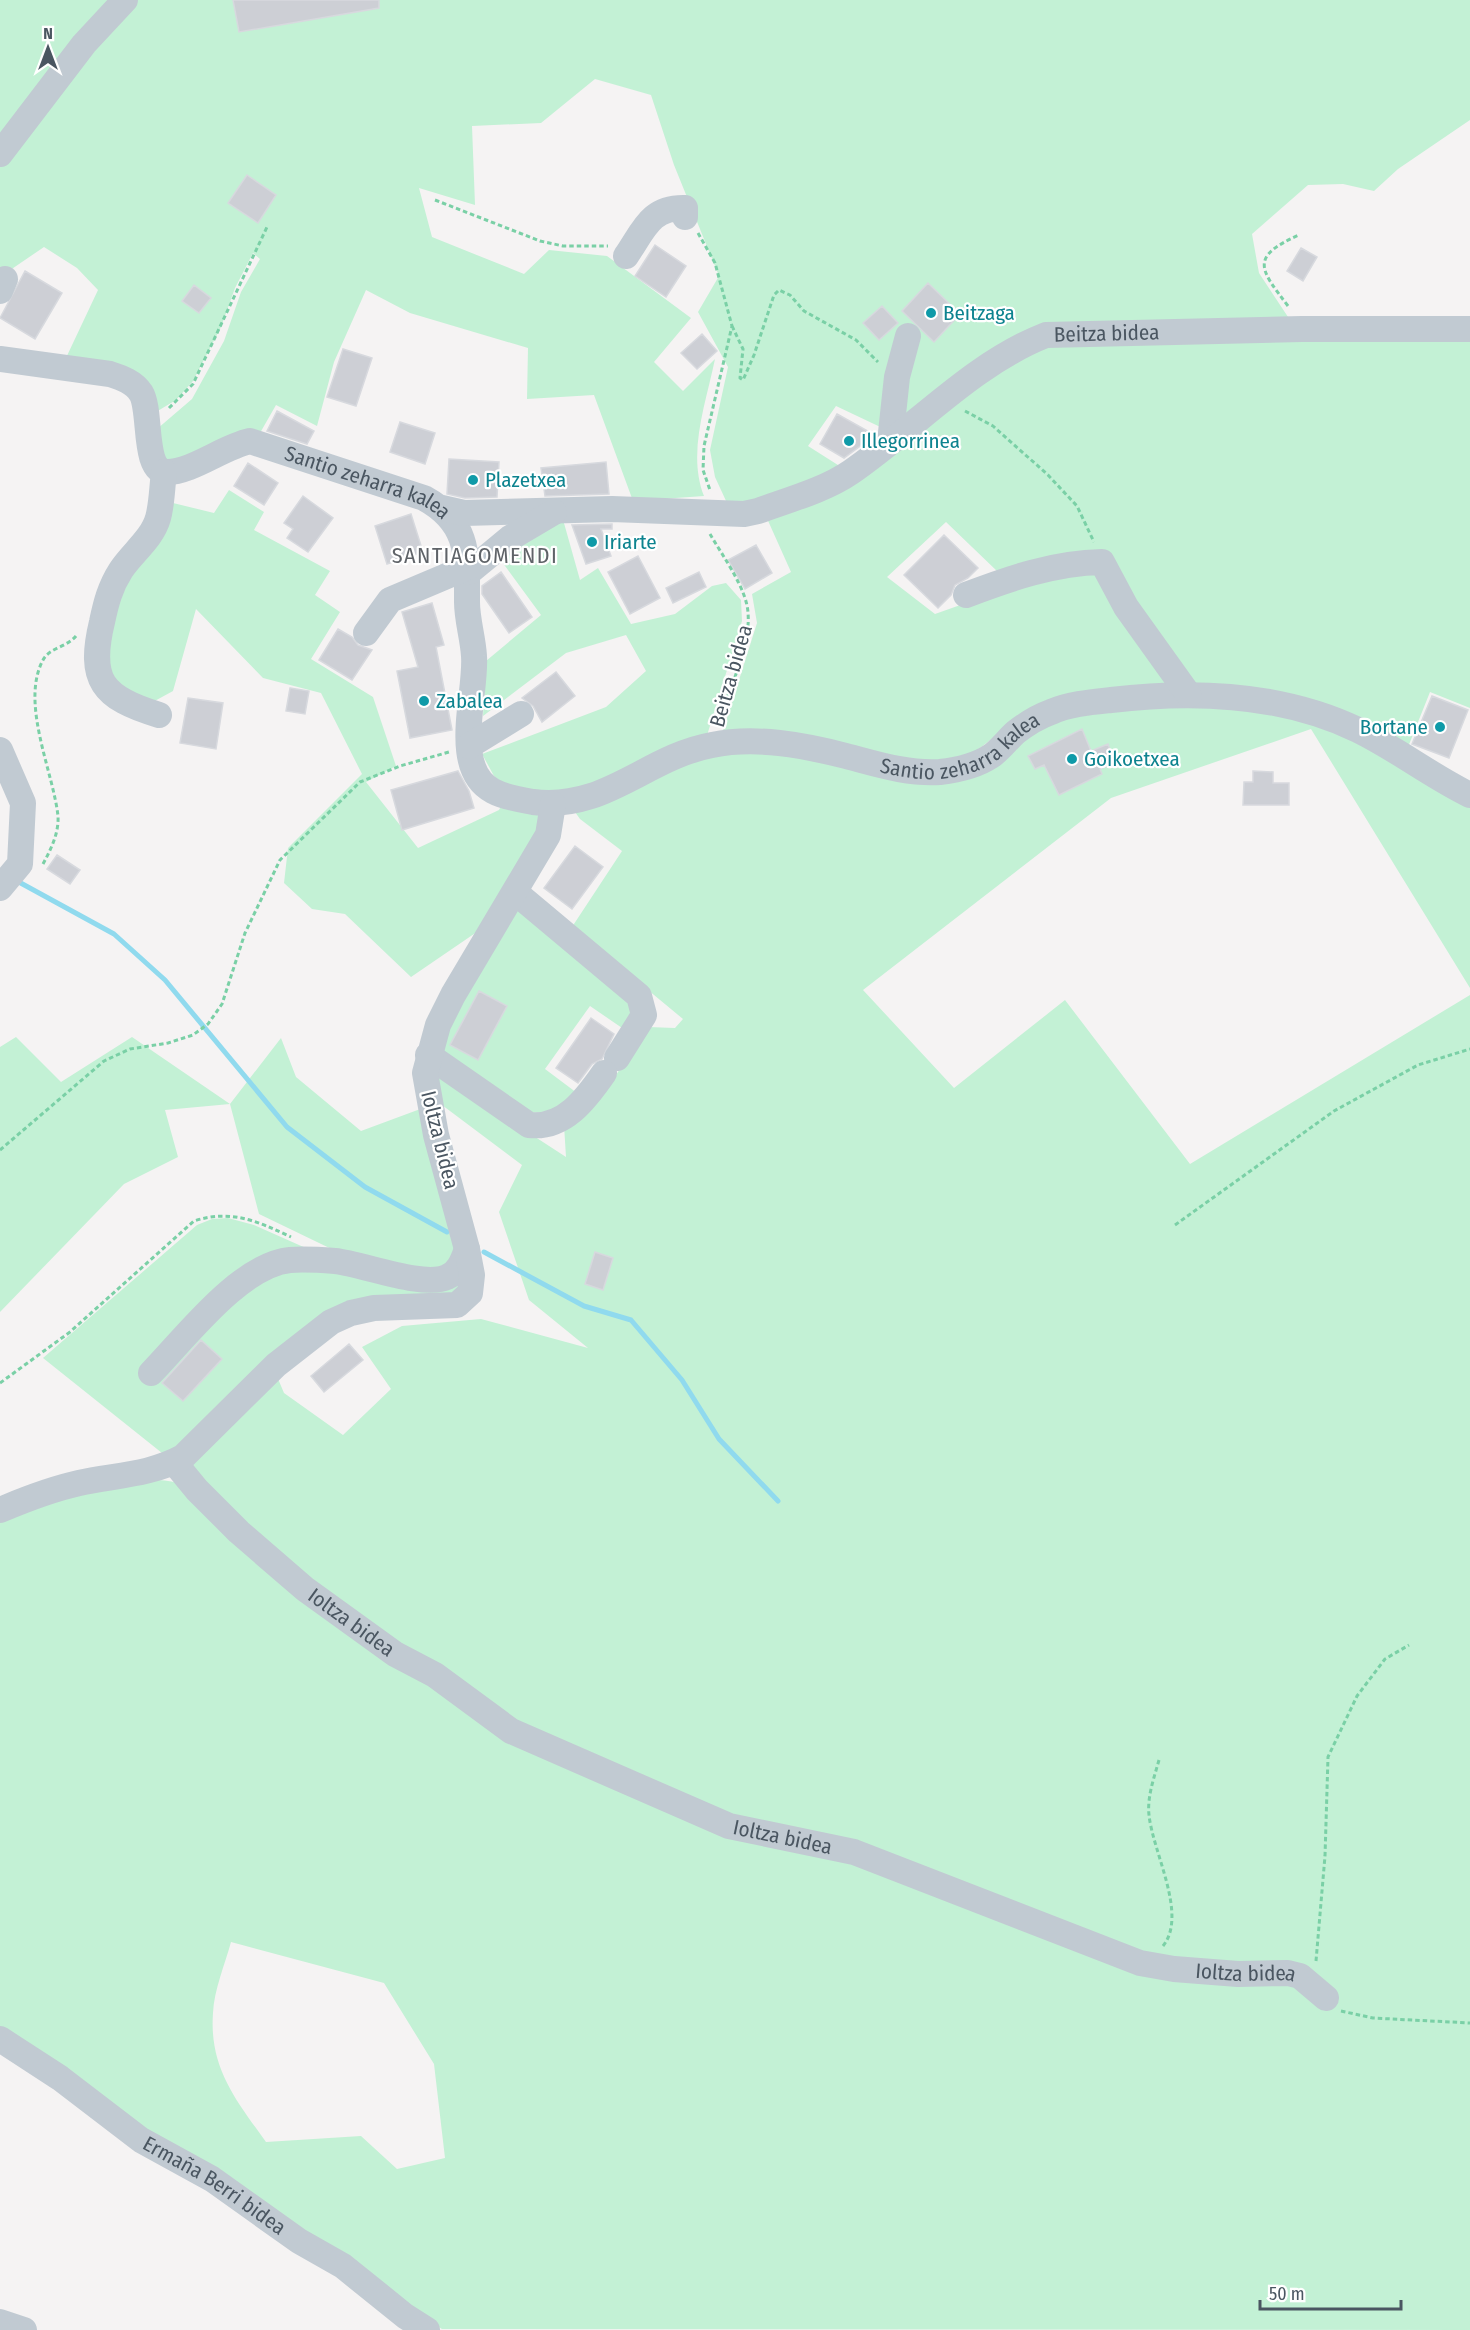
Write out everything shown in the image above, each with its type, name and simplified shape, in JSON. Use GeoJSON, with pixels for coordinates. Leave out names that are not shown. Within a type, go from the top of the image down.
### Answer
{"type":"FeatureCollection","features":[{"type":"Feature","properties":{"kind":"street"},"geometry":{"type":"LineString","coordinates":[[0,154],[84,44],[125,0]]}},
{"type":"Feature","properties":{"kind":"street"},"geometry":{"type":"LineString","coordinates":[[630,250],[655,214],[669,207],[685,208],[685,217]]}},
{"type":"Feature","properties":{"kind":"street","name":"Beitza bidea"},"geometry":{"type":"LineString","coordinates":[[442,508],[464,513],[612,509],[744,514],[758,511],[849,474],[995,362],[1026,343],[1046,335],[1302,328],[1470,330]]}},
{"type":"Feature","properties":{"kind":"street"},"geometry":{"type":"LineString","coordinates":[[890,442],[897,377],[908,336]]}},
{"type":"Feature","properties":{"kind":"street"},"geometry":{"type":"LineString","coordinates":[[0,359],[110,375],[127,380],[140,392],[146,404],[151,459],[155,467],[164,472],[158,519],[147,539],[122,568],[110,588],[95,661],[99,677],[107,690],[135,707],[159,715]]}},
{"type":"Feature","properties":{"kind":"street","name":"Santio zeharra kalea"},"geometry":{"type":"LineString","coordinates":[[164,472],[178,471],[236,444],[250,441],[424,498],[442,508],[462,537],[469,569],[467,605],[475,659],[469,746],[478,775],[491,790],[523,800],[553,804],[588,798],[653,768],[711,745],[767,742],[799,746],[897,770],[930,772],[960,770],[992,756],[1017,731],[1052,711],[1091,702],[1189,695],[1232,695],[1308,712],[1357,730],[1470,795]]}},
{"type":"Feature","properties":{"kind":"street","name":"Beitza bidea"},"geometry":{"type":"LineString","coordinates":[[366,633],[390,600],[469,569],[510,538],[554,512]]}},
{"type":"Feature","properties":{"kind":"street"},"geometry":{"type":"LineString","coordinates":[[966,595],[1045,568],[1074,563],[1102,562],[1126,607],[1189,695]]}},
{"type":"Feature","properties":{"kind":"street"},"geometry":{"type":"LineString","coordinates":[[1136,697],[1148,682],[1160,657]]}},
{"type":"Feature","properties":{"kind":"street"},"geometry":{"type":"LineString","coordinates":[[469,746],[521,714]]}},
{"type":"Feature","properties":{"kind":"street"},"geometry":{"type":"LineString","coordinates":[[0,750],[23,803],[20,864],[0,888]]}},
{"type":"Feature","properties":{"kind":"street","name":"Ioltza bidea"},"geometry":{"type":"LineString","coordinates":[[0,1510],[50,1490],[146,1473],[183,1457],[276,1365],[332,1322],[351,1313],[374,1308],[457,1305],[470,1293],[472,1275],[467,1249],[429,1103],[425,1073],[428,1055],[438,1025],[453,995],[516,893],[548,835],[553,804]]}},
{"type":"Feature","properties":{"kind":"street"},"geometry":{"type":"LineString","coordinates":[[428,1055],[529,1125],[543,1127],[561,1120],[577,1107],[611,1065],[644,1015],[639,996],[516,893]]}},
{"type":"Feature","properties":{"kind":"street"},"geometry":{"type":"LineString","coordinates":[[152,1373],[239,1283],[264,1266],[290,1260],[336,1261],[431,1281],[448,1277],[460,1267],[467,1249]]}},
{"type":"Feature","properties":{"kind":"street","name":"Ioltza bidea"},"geometry":{"type":"LineString","coordinates":[[174,1462],[197,1490],[239,1532],[305,1589],[395,1654],[435,1675],[511,1731],[729,1826],[854,1852],[1140,1963],[1174,1969],[1238,1974],[1288,1973],[1300,1976],[1319,1991]]}},
{"type":"Feature","properties":{"kind":"street","name":"Ermaña Berri bidea"},"geometry":{"type":"LineString","coordinates":[[0,2039],[60,2078],[141,2140],[221,2185],[299,2241],[343,2266],[405,2316],[427,2330]]}},
{"type":"Feature","properties":{"kind":"street"},"geometry":{"type":"LineString","coordinates":[[0,2322],[24,2330]]}},
{"type":"Feature","properties":{"kind":"path"},"geometry":{"type":"LineString","coordinates":[[435,200],[540,241],[563,246],[630,250]]}},
{"type":"Feature","properties":{"kind":"path"},"geometry":{"type":"LineString","coordinates":[[685,217],[705,240],[715,263],[732,326],[743,349],[740,378],[743,380],[754,356],[774,295],[784,290],[804,311],[856,340],[884,368],[897,377]]}},
{"type":"Feature","properties":{"kind":"path"},"geometry":{"type":"LineString","coordinates":[[148,423],[177,403],[192,384],[267,227]]}},
{"type":"Feature","properties":{"kind":"path"},"geometry":{"type":"LineString","coordinates":[[1299,236],[1273,246],[1266,255],[1264,267],[1268,279],[1302,328]]}},
{"type":"Feature","properties":{"kind":"path"},"geometry":{"type":"LineString","coordinates":[[724,513],[710,492],[703,470],[732,326]]}},
{"type":"Feature","properties":{"kind":"path"},"geometry":{"type":"LineString","coordinates":[[939,405],[976,415],[1048,475],[1077,506],[1086,521],[1102,562]]}},
{"type":"Feature","properties":{"kind":"path","name":"Beitza bidea"},"geometry":{"type":"LineString","coordinates":[[698,512],[741,591],[748,611],[740,657],[711,745]]}},
{"type":"Feature","properties":{"kind":"path"},"geometry":{"type":"LineString","coordinates":[[43,866],[54,844],[58,817],[36,709],[36,687],[43,661],[50,652],[71,642],[78,634]]}},
{"type":"Feature","properties":{"kind":"path"},"geometry":{"type":"LineString","coordinates":[[0,1150],[104,1061],[130,1049],[168,1043],[192,1035],[208,1024],[222,1004],[245,933],[280,860],[360,782],[400,765],[469,746]]}},
{"type":"Feature","properties":{"kind":"path"},"geometry":{"type":"LineString","coordinates":[[1175,1225],[1334,1111],[1418,1065],[1470,1049]]}},
{"type":"Feature","properties":{"kind":"path"},"geometry":{"type":"LineString","coordinates":[[0,1383],[69,1332],[194,1221],[213,1215],[234,1216],[263,1223],[300,1240]]}},
{"type":"Feature","properties":{"kind":"path"},"geometry":{"type":"LineString","coordinates":[[1409,1645],[1385,1659],[1357,1696],[1328,1757],[1319,1991],[1340,2011],[1350,2014],[1373,2018],[1470,2023]]}},
{"type":"Feature","properties":{"kind":"path"},"geometry":{"type":"LineString","coordinates":[[1140,1963],[1162,1947],[1169,1938],[1174,1924],[1171,1902],[1154,1846],[1148,1813],[1150,1792],[1159,1760]]}},
{"type":"Feature","properties":{"kind":"green space"},"geometry":{"type":"Polygon","coordinates":[[[0,0],[1470,0],[1470,120],[1398,169],[1374,191],[1343,184],[1308,185],[1252,234],[1259,273],[1292,323],[1143,329],[1058,327],[1036,333],[967,375],[893,433],[836,406],[808,446],[860,479],[901,449],[978,383],[1029,349],[1066,339],[1470,332],[1470,708],[1430,692],[1408,747],[1360,723],[1366,744],[1470,807],[1470,988],[1311,729],[1111,798],[863,990],[954,1088],[1065,1000],[1190,1164],[1470,995],[1470,2330],[442,2329],[409,2309],[349,2262],[216,2175],[161,2149],[28,2049],[0,2031],[0,1518],[88,1489],[136,1480],[178,1483],[312,1606],[398,1662],[434,1681],[511,1737],[734,1835],[853,1857],[998,1917],[1121,1963],[1164,1974],[1215,1979],[1289,1979],[1323,2002],[1332,1996],[1324,1982],[1300,1969],[1178,1963],[1132,1952],[992,1902],[851,1846],[732,1821],[511,1725],[431,1667],[395,1649],[305,1584],[194,1479],[188,1461],[276,1374],[284,1393],[343,1435],[391,1389],[362,1347],[402,1326],[481,1319],[588,1348],[529,1300],[499,1212],[522,1165],[442,1105],[437,1073],[566,1157],[564,1125],[586,1113],[612,1081],[648,1027],[675,1028],[683,1019],[572,927],[622,851],[580,819],[563,795],[541,796],[543,825],[490,923],[411,977],[345,914],[312,909],[284,883],[288,848],[362,774],[321,693],[263,678],[196,609],[173,691],[151,703],[130,694],[111,681],[104,663],[107,625],[117,593],[162,529],[173,503],[214,513],[229,490],[264,512],[254,530],[330,571],[315,595],[340,612],[311,659],[373,697],[396,766],[366,782],[418,848],[499,810],[510,789],[494,776],[482,754],[606,707],[646,671],[626,635],[566,653],[483,716],[486,661],[541,615],[500,559],[517,543],[562,516],[580,580],[598,568],[631,624],[675,614],[712,586],[726,583],[741,600],[742,621],[705,742],[712,755],[743,752],[808,758],[897,781],[936,781],[968,775],[1005,756],[1026,734],[1052,720],[1103,713],[1118,691],[1079,696],[1042,707],[1018,719],[968,755],[946,764],[932,766],[916,767],[884,762],[823,742],[796,737],[742,735],[721,737],[757,623],[752,594],[791,572],[765,514],[727,503],[715,477],[710,450],[728,367],[698,312],[719,276],[674,165],[651,95],[595,79],[541,123],[472,126],[475,205],[419,188],[432,237],[524,274],[549,250],[607,256],[691,318],[654,362],[683,391],[715,359],[703,410],[698,445],[699,480],[704,496],[633,501],[594,395],[527,399],[528,348],[410,313],[366,290],[334,362],[317,426],[276,405],[256,440],[229,444],[185,464],[166,467],[157,453],[157,429],[192,399],[224,341],[241,292],[260,259],[253,253],[235,288],[221,327],[193,381],[176,400],[156,412],[146,385],[131,372],[121,368],[65,360],[98,290],[77,268],[44,247],[0,277],[0,0]],[[946,522],[887,577],[935,614],[1014,586],[1066,572],[1057,560],[998,572],[946,522]],[[231,1942],[214,2004],[215,2050],[220,2067],[235,2097],[266,2142],[361,2136],[397,2169],[445,2158],[434,2064],[384,1983],[231,1942]]]}},
{"type":"Feature","properties":{"kind":"green space"},"geometry":{"type":"Polygon","coordinates":[[[517,902],[635,1003],[625,1030],[590,1006],[545,1069],[577,1093],[562,1110],[531,1113],[438,1050],[453,1009],[517,902]]]}},
{"type":"Feature","properties":{"kind":"green space"},"geometry":{"type":"Polygon","coordinates":[[[16,1037],[61,1082],[132,1037],[230,1104],[165,1110],[178,1157],[124,1184],[0,1312],[0,1047],[16,1037]]]}},
{"type":"Feature","properties":{"kind":"green space"},"geometry":{"type":"Polygon","coordinates":[[[281,1038],[296,1077],[361,1131],[423,1108],[439,1169],[456,1258],[436,1273],[346,1256],[259,1214],[230,1104],[281,1038]]]}},
{"type":"Feature","properties":{"kind":"green space"},"geometry":{"type":"Polygon","coordinates":[[[228,1218],[254,1225],[317,1253],[464,1273],[457,1296],[381,1301],[167,1457],[43,1358],[197,1225],[212,1219],[228,1218]]]}},
{"type":"Feature","properties":{"kind":"building"},"geometry":{"type":"Polygon","coordinates":[[[233,0],[379,0],[379,8],[239,32],[233,0]]]}},
{"type":"Feature","properties":{"kind":"building"},"geometry":{"type":"Polygon","coordinates":[[[247,175],[276,195],[258,223],[228,203],[247,175]]]}},
{"type":"Feature","properties":{"kind":"building"},"geometry":{"type":"Polygon","coordinates":[[[655,245],[686,266],[666,297],[635,276],[655,245]]]}},
{"type":"Feature","properties":{"kind":"building"},"geometry":{"type":"Polygon","coordinates":[[[1301,248],[1317,257],[1303,281],[1287,271],[1301,248]]]}},
{"type":"Feature","properties":{"kind":"building"},"geometry":{"type":"Polygon","coordinates":[[[25,271],[62,293],[35,339],[0,318],[25,271]]]}},
{"type":"Feature","properties":{"kind":"building","name":"Beitzaga"},"geometry":{"type":"Polygon","coordinates":[[[928,283],[960,314],[934,342],[902,311],[928,283]]]}},
{"type":"Feature","properties":{"kind":"building"},"geometry":{"type":"Polygon","coordinates":[[[194,285],[211,298],[199,313],[182,301],[194,285]]]}},
{"type":"Feature","properties":{"kind":"building"},"geometry":{"type":"Polygon","coordinates":[[[882,306],[898,323],[879,340],[863,323],[882,306]]]}},
{"type":"Feature","properties":{"kind":"building"},"geometry":{"type":"Polygon","coordinates":[[[702,334],[717,351],[697,369],[681,353],[702,334]]]}},
{"type":"Feature","properties":{"kind":"building"},"geometry":{"type":"Polygon","coordinates":[[[343,349],[372,358],[356,406],[327,397],[343,349]]]}},
{"type":"Feature","properties":{"kind":"building"},"geometry":{"type":"Polygon","coordinates":[[[277,411],[314,431],[307,444],[267,431],[277,411]]]}},
{"type":"Feature","properties":{"kind":"building","name":"Illegorrinea"},"geometry":{"type":"Polygon","coordinates":[[[837,414],[875,435],[844,458],[820,444],[837,414]]]}},
{"type":"Feature","properties":{"kind":"building"},"geometry":{"type":"Polygon","coordinates":[[[400,422],[435,433],[425,464],[390,452],[400,422]]]}},
{"type":"Feature","properties":{"kind":"building","name":"Plazetxea"},"geometry":{"type":"Polygon","coordinates":[[[449,459],[499,462],[497,497],[465,498],[447,494],[449,459]]]}},
{"type":"Feature","properties":{"kind":"building"},"geometry":{"type":"Polygon","coordinates":[[[606,462],[609,494],[545,496],[541,468],[606,462]]]}},
{"type":"Feature","properties":{"kind":"building"},"geometry":{"type":"Polygon","coordinates":[[[248,463],[278,483],[264,505],[234,486],[248,463]]]}},
{"type":"Feature","properties":{"kind":"building"},"geometry":{"type":"Polygon","coordinates":[[[303,496],[333,518],[308,552],[287,538],[293,529],[284,523],[303,496]]]}},
{"type":"Feature","properties":{"kind":"building"},"geometry":{"type":"Polygon","coordinates":[[[411,514],[423,552],[387,564],[375,526],[411,514]]]}},
{"type":"Feature","properties":{"kind":"building","name":"Iriarte"},"geometry":{"type":"Polygon","coordinates":[[[612,524],[612,529],[601,529],[611,556],[586,564],[572,525],[612,524]]]}},
{"type":"Feature","properties":{"kind":"building"},"geometry":{"type":"Polygon","coordinates":[[[944,535],[978,568],[968,578],[955,585],[951,595],[938,608],[904,575],[944,535]]]}},
{"type":"Feature","properties":{"kind":"building"},"geometry":{"type":"Polygon","coordinates":[[[756,545],[772,573],[745,589],[728,560],[756,545]]]}},
{"type":"Feature","properties":{"kind":"building"},"geometry":{"type":"Polygon","coordinates":[[[638,556],[660,598],[630,614],[608,572],[638,556]]]}},
{"type":"Feature","properties":{"kind":"building"},"geometry":{"type":"Polygon","coordinates":[[[501,572],[532,617],[509,633],[482,594],[482,586],[501,572]]]}},
{"type":"Feature","properties":{"kind":"building"},"geometry":{"type":"Polygon","coordinates":[[[699,572],[706,587],[673,603],[666,588],[699,572]]]}},
{"type":"Feature","properties":{"kind":"building","name":"Zabalea"},"geometry":{"type":"Polygon","coordinates":[[[432,603],[444,645],[436,647],[452,730],[410,738],[397,671],[418,667],[402,612],[432,603]]]}},
{"type":"Feature","properties":{"kind":"building"},"geometry":{"type":"Polygon","coordinates":[[[338,629],[352,637],[358,645],[372,650],[352,680],[319,660],[338,629]]]}},
{"type":"Feature","properties":{"kind":"building"},"geometry":{"type":"Polygon","coordinates":[[[556,672],[575,696],[542,722],[533,706],[522,698],[556,672]]]}},
{"type":"Feature","properties":{"kind":"building"},"geometry":{"type":"Polygon","coordinates":[[[290,688],[309,691],[305,714],[286,711],[290,688]]]}},
{"type":"Feature","properties":{"kind":"building","name":"Bortane"},"geometry":{"type":"Polygon","coordinates":[[[1432,696],[1468,710],[1449,758],[1412,744],[1432,696]]]}},
{"type":"Feature","properties":{"kind":"building"},"geometry":{"type":"Polygon","coordinates":[[[188,698],[223,703],[216,749],[180,743],[188,698]]]}},
{"type":"Feature","properties":{"kind":"building","name":"Goikoetxea"},"geometry":{"type":"Polygon","coordinates":[[[1082,729],[1091,751],[1108,744],[1115,763],[1100,769],[1102,774],[1059,795],[1044,765],[1035,769],[1028,756],[1082,729]]]}},
{"type":"Feature","properties":{"kind":"building"},"geometry":{"type":"Polygon","coordinates":[[[458,771],[469,791],[474,808],[402,830],[391,790],[458,771]]]}},
{"type":"Feature","properties":{"kind":"building"},"geometry":{"type":"Polygon","coordinates":[[[1253,771],[1273,772],[1273,783],[1289,783],[1289,805],[1243,805],[1244,782],[1253,782],[1253,771]]]}},
{"type":"Feature","properties":{"kind":"building"},"geometry":{"type":"Polygon","coordinates":[[[575,846],[603,867],[572,909],[544,888],[575,846]]]}},
{"type":"Feature","properties":{"kind":"building"},"geometry":{"type":"Polygon","coordinates":[[[57,855],[80,870],[70,884],[47,869],[57,855]]]}},
{"type":"Feature","properties":{"kind":"building"},"geometry":{"type":"Polygon","coordinates":[[[479,991],[507,1006],[478,1060],[450,1045],[479,991]]]}},
{"type":"Feature","properties":{"kind":"building"},"geometry":{"type":"Polygon","coordinates":[[[591,1018],[614,1034],[602,1059],[592,1064],[578,1083],[556,1068],[591,1018]]]}},
{"type":"Feature","properties":{"kind":"building"},"geometry":{"type":"Polygon","coordinates":[[[595,1252],[613,1258],[603,1290],[585,1284],[595,1252]]]}},
{"type":"Feature","properties":{"kind":"building"},"geometry":{"type":"Polygon","coordinates":[[[201,1340],[222,1359],[183,1401],[162,1383],[201,1340]]]}},
{"type":"Feature","properties":{"kind":"building"},"geometry":{"type":"Polygon","coordinates":[[[349,1344],[363,1360],[324,1392],[311,1376],[349,1344]]]}},
{"type":"Feature","properties":{"kind":"waterway"},"geometry":{"type":"LineString","coordinates":[[17,881],[114,934],[165,980],[287,1127],[365,1187],[447,1232]]}},
{"type":"Feature","properties":{"kind":"waterway"},"geometry":{"type":"LineString","coordinates":[[484,1252],[584,1306],[631,1320],[682,1380],[719,1439],[778,1501]]}},
{"type":"Feature","properties":{"kind":"place","name":"Beitzaga"},"geometry":{"type":"Point","coordinates":[931,313]}},
{"type":"Feature","properties":{"kind":"place","name":"Illegorrinea"},"geometry":{"type":"Point","coordinates":[849,441]}},
{"type":"Feature","properties":{"kind":"place","name":"Plazetxea"},"geometry":{"type":"Point","coordinates":[473,480]}},
{"type":"Feature","properties":{"kind":"place","name":"Iriarte"},"geometry":{"type":"Point","coordinates":[592,542]}},
{"type":"Feature","properties":{"kind":"place","name":"Zabalea"},"geometry":{"type":"Point","coordinates":[424,701]}},
{"type":"Feature","properties":{"kind":"place","name":"Bortane"},"geometry":{"type":"Point","coordinates":[1440,727]}},
{"type":"Feature","properties":{"kind":"place","name":"Goikoetxea"},"geometry":{"type":"Point","coordinates":[1072,759]}},
{"type":"Feature","properties":{"kind":"district","name":"SANTIAGOMENDI"},"geometry":{"type":"Point","coordinates":[475,555]}}]}
